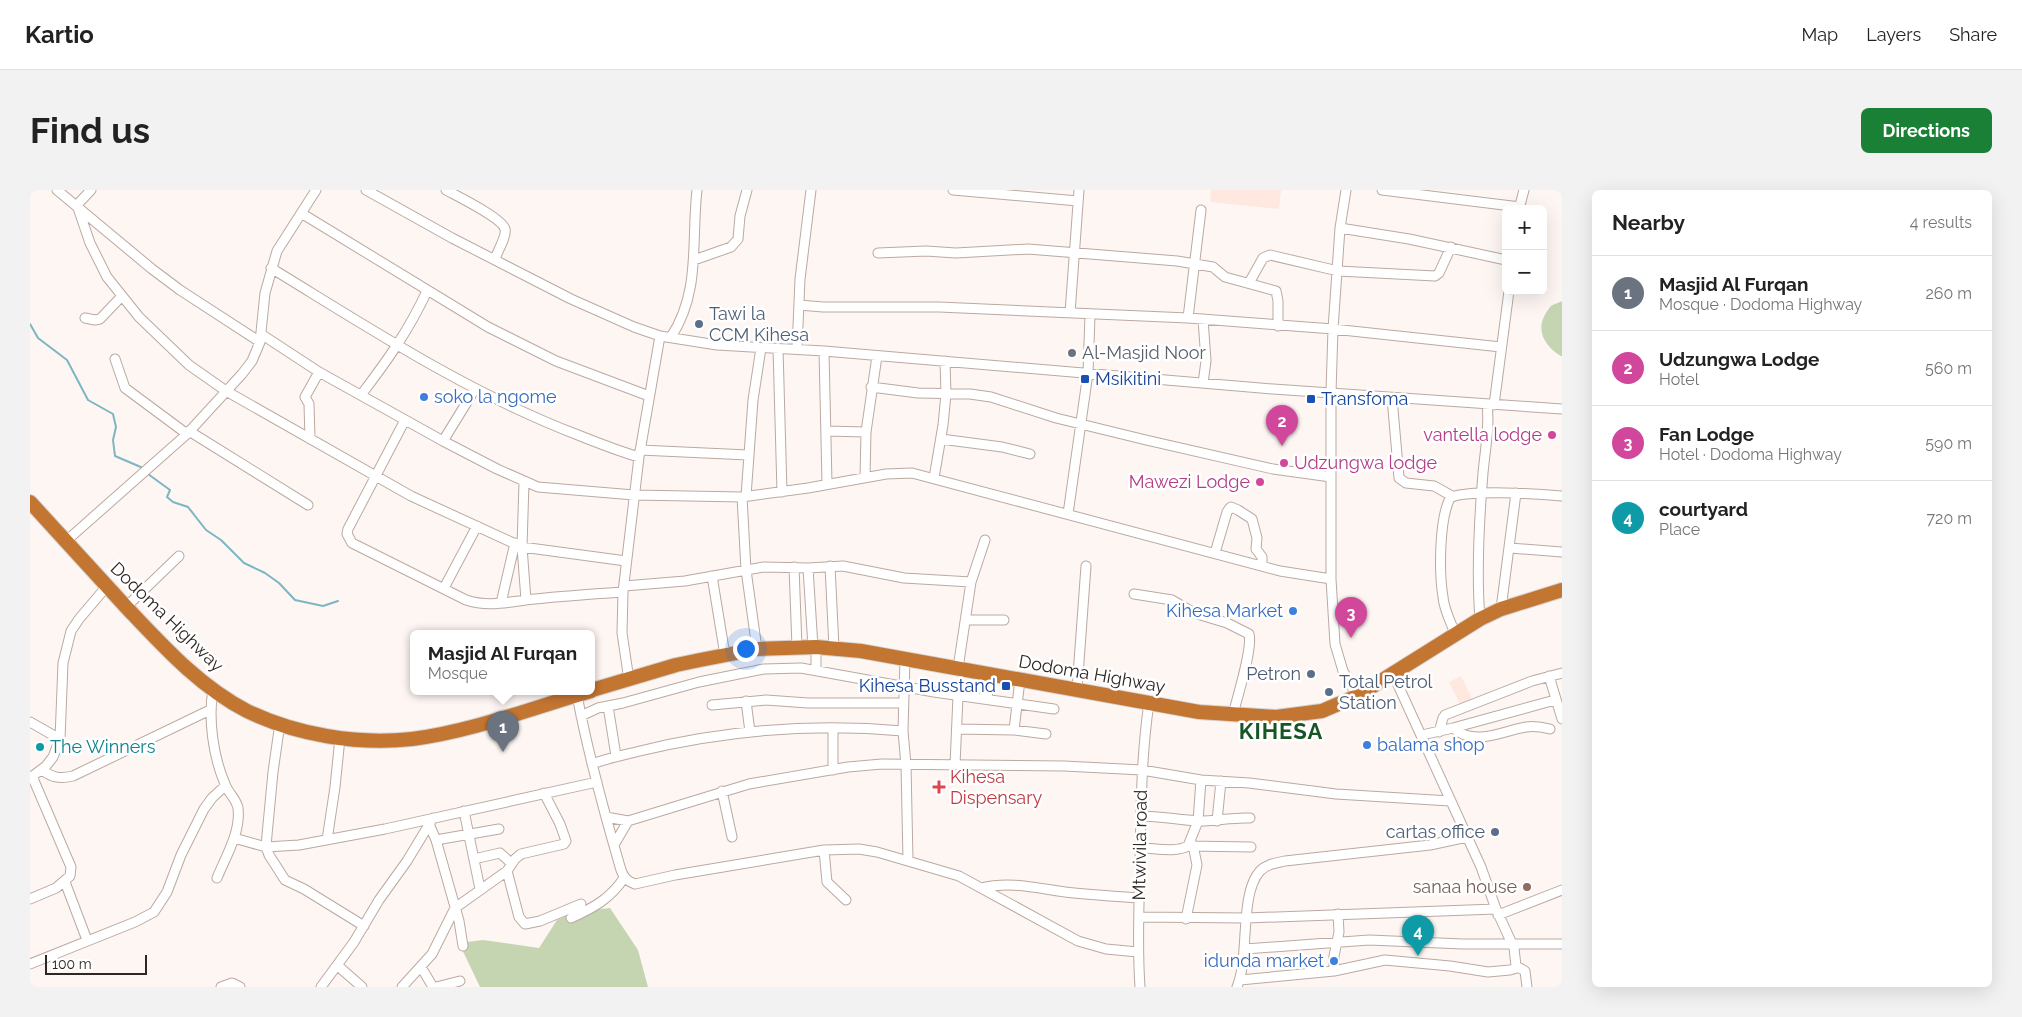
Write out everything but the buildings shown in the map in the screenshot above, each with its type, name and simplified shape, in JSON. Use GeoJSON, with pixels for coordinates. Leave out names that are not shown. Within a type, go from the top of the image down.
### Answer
{"type":"FeatureCollection","features":[{"type":"Feature","properties":{"kind":"highway","name":"Dodoma Highway"},"geometry":{"type":"LineString","coordinates":[[30,502],[65,542],[176,658],[213,689],[248,711],[280,723],[340,738],[386,740],[438,734],[577,695]]}},
{"type":"Feature","properties":{"kind":"highway","name":"Dodoma Highway"},"geometry":{"type":"LineString","coordinates":[[595,690],[676,665],[757,649],[815,647],[834,648],[905,659],[1199,712],[1276,717],[1298,715],[1322,711],[1356,696],[1480,618],[1501,609],[1562,590]]}},
{"type":"Feature","properties":{"kind":"street"},"geometry":{"type":"LineString","coordinates":[[57,190],[173,285],[404,420],[524,482],[538,487],[634,495],[744,497],[865,477],[912,473],[1262,566],[1331,579]]}},
{"type":"Feature","properties":{"kind":"street"},"geometry":{"type":"LineString","coordinates":[[77,205],[91,190]]}},
{"type":"Feature","properties":{"kind":"street"},"geometry":{"type":"LineString","coordinates":[[65,542],[188,433],[252,361],[261,338],[265,293],[271,268],[277,252],[316,190]]}},
{"type":"Feature","properties":{"kind":"street"},"geometry":{"type":"LineString","coordinates":[[366,190],[570,299],[634,327],[660,336],[717,345],[824,351],[1392,398],[1562,409]]}},
{"type":"Feature","properties":{"kind":"street"},"geometry":{"type":"LineString","coordinates":[[446,190],[496,219],[504,226],[505,234],[495,259]]}},
{"type":"Feature","properties":{"kind":"street"},"geometry":{"type":"LineString","coordinates":[[671,337],[684,315],[688,303],[694,260],[694,210],[697,190]]}},
{"type":"Feature","properties":{"kind":"street"},"geometry":{"type":"LineString","coordinates":[[694,260],[731,247],[736,243],[740,233],[739,220],[747,190]]}},
{"type":"Feature","properties":{"kind":"street"},"geometry":{"type":"LineString","coordinates":[[797,349],[800,279],[811,190]]}},
{"type":"Feature","properties":{"kind":"street"},"geometry":{"type":"LineString","coordinates":[[953,190],[1078,201]]}},
{"type":"Feature","properties":{"kind":"street"},"geometry":{"type":"LineString","coordinates":[[1070,313],[1076,252],[1079,190]]}},
{"type":"Feature","properties":{"kind":"street"},"geometry":{"type":"LineString","coordinates":[[1346,190],[1340,228],[1333,329],[1331,579],[1334,644],[1343,671],[1356,696]]}},
{"type":"Feature","properties":{"kind":"street"},"geometry":{"type":"LineString","coordinates":[[1382,190],[1502,206]]}},
{"type":"Feature","properties":{"kind":"street"},"geometry":{"type":"LineString","coordinates":[[1520,205],[1524,190]]}},
{"type":"Feature","properties":{"kind":"street"},"geometry":{"type":"LineString","coordinates":[[77,205],[97,257],[107,277],[122,296],[160,340],[189,365],[226,391],[411,496],[519,545],[626,561]]}},
{"type":"Feature","properties":{"kind":"street"},"geometry":{"type":"LineString","coordinates":[[1188,318],[1201,210]]}},
{"type":"Feature","properties":{"kind":"street"},"geometry":{"type":"LineString","coordinates":[[301,213],[427,291],[488,326],[556,361],[649,396]]}},
{"type":"Feature","properties":{"kind":"street"},"geometry":{"type":"LineString","coordinates":[[1340,228],[1451,247],[1502,259]]}},
{"type":"Feature","properties":{"kind":"street"},"geometry":{"type":"LineString","coordinates":[[1249,283],[1256,268],[1266,256],[1270,255],[1338,270],[1435,276],[1439,273],[1451,247]]}},
{"type":"Feature","properties":{"kind":"street"},"geometry":{"type":"LineString","coordinates":[[878,252],[926,251],[956,253],[1014,249],[1076,252],[1194,263],[1213,267],[1225,277],[1277,293],[1278,326]]}},
{"type":"Feature","properties":{"kind":"street"},"geometry":{"type":"LineString","coordinates":[[271,268],[416,357],[475,389],[550,424],[640,454],[748,456]]}},
{"type":"Feature","properties":{"kind":"street"},"geometry":{"type":"LineString","coordinates":[[361,395],[398,346],[414,319],[427,291]]}},
{"type":"Feature","properties":{"kind":"street"},"geometry":{"type":"LineString","coordinates":[[1480,618],[1477,580],[1488,416],[1502,347],[1508,295]]}},
{"type":"Feature","properties":{"kind":"street"},"geometry":{"type":"LineString","coordinates":[[86,318],[100,319],[122,296]]}},
{"type":"Feature","properties":{"kind":"street"},"geometry":{"type":"LineString","coordinates":[[799,305],[822,307],[939,308],[1188,318],[1333,329],[1502,347]]}},
{"type":"Feature","properties":{"kind":"street"},"geometry":{"type":"LineString","coordinates":[[1068,514],[1088,373],[1090,315]]}},
{"type":"Feature","properties":{"kind":"street"},"geometry":{"type":"LineString","coordinates":[[1203,319],[1206,361],[1203,383]]}},
{"type":"Feature","properties":{"kind":"street"},"geometry":{"type":"LineString","coordinates":[[629,680],[622,632],[623,589],[634,495],[660,336]]}},
{"type":"Feature","properties":{"kind":"street"},"geometry":{"type":"LineString","coordinates":[[757,649],[746,570],[744,497],[755,382],[761,348]]}},
{"type":"Feature","properties":{"kind":"street"},"geometry":{"type":"LineString","coordinates":[[778,348],[782,492]]}},
{"type":"Feature","properties":{"kind":"street"},"geometry":{"type":"LineString","coordinates":[[824,351],[827,484]]}},
{"type":"Feature","properties":{"kind":"street"},"geometry":{"type":"LineString","coordinates":[[865,477],[866,432],[877,356]]}},
{"type":"Feature","properties":{"kind":"street"},"geometry":{"type":"LineString","coordinates":[[115,359],[125,388],[188,433],[308,506]]}},
{"type":"Feature","properties":{"kind":"street"},"geometry":{"type":"LineString","coordinates":[[934,478],[946,394],[945,361]]}},
{"type":"Feature","properties":{"kind":"street"},"geometry":{"type":"LineString","coordinates":[[310,439],[309,404],[304,397],[319,372]]}},
{"type":"Feature","properties":{"kind":"street"},"geometry":{"type":"LineString","coordinates":[[871,388],[991,397],[1049,416],[1240,462],[1331,477]]}},
{"type":"Feature","properties":{"kind":"street"},"geometry":{"type":"LineString","coordinates":[[443,441],[475,389]]}},
{"type":"Feature","properties":{"kind":"street"},"geometry":{"type":"LineString","coordinates":[[1392,398],[1399,478],[1406,483],[1434,486],[1452,496],[1516,493],[1562,496]]}},
{"type":"Feature","properties":{"kind":"street"},"geometry":{"type":"LineString","coordinates":[[404,420],[348,529],[348,538],[352,543],[478,604],[489,605],[654,585],[764,567],[808,568],[843,566],[904,578],[970,582]]}},
{"type":"Feature","properties":{"kind":"street"},"geometry":{"type":"LineString","coordinates":[[826,431],[866,432]]}},
{"type":"Feature","properties":{"kind":"street"},"geometry":{"type":"LineString","coordinates":[[941,439],[1002,447],[1030,454]]}},
{"type":"Feature","properties":{"kind":"street"},"geometry":{"type":"LineString","coordinates":[[524,482],[519,545],[526,600]]}},
{"type":"Feature","properties":{"kind":"street"},"geometry":{"type":"LineString","coordinates":[[1501,609],[1516,493]]}},
{"type":"Feature","properties":{"kind":"street"},"geometry":{"type":"LineString","coordinates":[[1452,496],[1448,500],[1443,528],[1442,575],[1444,603],[1455,634]]}},
{"type":"Feature","properties":{"kind":"street"},"geometry":{"type":"LineString","coordinates":[[1215,553],[1227,512],[1229,508],[1233,508],[1250,517],[1253,521],[1257,538],[1256,549],[1262,557],[1262,566]]}},
{"type":"Feature","properties":{"kind":"street"},"geometry":{"type":"LineString","coordinates":[[444,588],[477,526]]}},
{"type":"Feature","properties":{"kind":"street"},"geometry":{"type":"LineString","coordinates":[[958,668],[970,582],[985,540]]}},
{"type":"Feature","properties":{"kind":"street"},"geometry":{"type":"LineString","coordinates":[[501,603],[519,545]]}},
{"type":"Feature","properties":{"kind":"street"},"geometry":{"type":"LineString","coordinates":[[1510,548],[1562,552]]}},
{"type":"Feature","properties":{"kind":"street"},"geometry":{"type":"LineString","coordinates":[[126,607],[179,556]]}},
{"type":"Feature","properties":{"kind":"street"},"geometry":{"type":"LineString","coordinates":[[830,566],[834,648]]}},
{"type":"Feature","properties":{"kind":"street"},"geometry":{"type":"LineString","coordinates":[[1077,689],[1086,566]]}},
{"type":"Feature","properties":{"kind":"street"},"geometry":{"type":"LineString","coordinates":[[794,568],[797,647]]}},
{"type":"Feature","properties":{"kind":"street"},"geometry":{"type":"LineString","coordinates":[[808,568],[816,670]]}},
{"type":"Feature","properties":{"kind":"street"},"geometry":{"type":"LineString","coordinates":[[712,576],[724,656]]}},
{"type":"Feature","properties":{"kind":"street"},"geometry":{"type":"LineString","coordinates":[[30,899],[65,882],[70,876],[71,867],[31,777],[42,770],[53,757],[60,739],[63,663],[71,632],[79,619],[107,586]]}},
{"type":"Feature","properties":{"kind":"street"},"geometry":{"type":"LineString","coordinates":[[1134,594],[1172,600],[1194,613],[1227,623],[1249,634],[1250,641],[1247,657],[1233,715]]}},
{"type":"Feature","properties":{"kind":"street"},"geometry":{"type":"LineString","coordinates":[[966,620],[1004,620]]}},
{"type":"Feature","properties":{"kind":"street"},"geometry":{"type":"LineString","coordinates":[[905,659],[902,731],[906,765],[908,860]]}},
{"type":"Feature","properties":{"kind":"street"},"geometry":{"type":"LineString","coordinates":[[581,716],[589,711],[699,682],[764,669],[801,668],[958,696],[1054,709]]}},
{"type":"Feature","properties":{"kind":"street"},"geometry":{"type":"LineString","coordinates":[[1438,732],[1445,716],[1532,681],[1562,673]]}},
{"type":"Feature","properties":{"kind":"street"},"geometry":{"type":"LineString","coordinates":[[988,699],[990,674]]}},
{"type":"Feature","properties":{"kind":"street"},"geometry":{"type":"LineString","coordinates":[[1393,674],[1481,867],[1497,912],[1512,944],[1517,968]]}},
{"type":"Feature","properties":{"kind":"street"},"geometry":{"type":"LineString","coordinates":[[1550,676],[1555,700],[1562,719]]}},
{"type":"Feature","properties":{"kind":"street"},"geometry":{"type":"LineString","coordinates":[[1014,730],[1020,680]]}},
{"type":"Feature","properties":{"kind":"street"},"geometry":{"type":"LineString","coordinates":[[213,689],[210,710],[213,738],[225,786],[233,796],[238,808],[238,824],[234,838],[217,878]]}},
{"type":"Feature","properties":{"kind":"street"},"geometry":{"type":"LineString","coordinates":[[586,695],[581,716],[592,764],[624,878],[635,884],[675,875],[824,850],[859,849],[908,860],[959,876],[1078,941],[1106,949],[1138,952]]}},
{"type":"Feature","properties":{"kind":"street"},"geometry":{"type":"LineString","coordinates":[[955,765],[958,696]]}},
{"type":"Feature","properties":{"kind":"street"},"geometry":{"type":"LineString","coordinates":[[1422,735],[1555,700]]}},
{"type":"Feature","properties":{"kind":"street"},"geometry":{"type":"LineString","coordinates":[[712,705],[746,701],[786,701],[808,704],[903,704]]}},
{"type":"Feature","properties":{"kind":"street"},"geometry":{"type":"LineString","coordinates":[[746,701],[750,732]]}},
{"type":"Feature","properties":{"kind":"street","name":"Mtwivila road"},"geometry":{"type":"LineString","coordinates":[[1140,987],[1138,952],[1142,770],[1149,703]]}},
{"type":"Feature","properties":{"kind":"street"},"geometry":{"type":"LineString","coordinates":[[608,706],[616,756]]}},
{"type":"Feature","properties":{"kind":"street"},"geometry":{"type":"LineString","coordinates":[[42,770],[60,779],[74,776],[210,710]]}},
{"type":"Feature","properties":{"kind":"street"},"geometry":{"type":"LineString","coordinates":[[30,722],[60,739]]}},
{"type":"Feature","properties":{"kind":"street"},"geometry":{"type":"LineString","coordinates":[[280,723],[266,847],[273,864],[285,880],[304,889],[364,926]]}},
{"type":"Feature","properties":{"kind":"street"},"geometry":{"type":"LineString","coordinates":[[1453,728],[1462,735],[1478,737],[1487,737],[1528,726],[1550,729]]}},
{"type":"Feature","properties":{"kind":"street"},"geometry":{"type":"LineString","coordinates":[[592,764],[616,756],[733,733],[833,728],[902,731]]}},
{"type":"Feature","properties":{"kind":"street"},"geometry":{"type":"LineString","coordinates":[[833,728],[833,770]]}},
{"type":"Feature","properties":{"kind":"street"},"geometry":{"type":"LineString","coordinates":[[957,729],[1014,730],[1046,734]]}},
{"type":"Feature","properties":{"kind":"street"},"geometry":{"type":"LineString","coordinates":[[327,840],[340,738]]}},
{"type":"Feature","properties":{"kind":"street"},"geometry":{"type":"LineString","coordinates":[[606,817],[628,821],[722,791],[784,777],[864,765],[1064,766],[1142,770],[1201,780],[1336,794],[1450,801]]}},
{"type":"Feature","properties":{"kind":"street"},"geometry":{"type":"LineString","coordinates":[[1186,919],[1197,865],[1191,846],[1198,821],[1201,780]]}},
{"type":"Feature","properties":{"kind":"street"},"geometry":{"type":"LineString","coordinates":[[1217,821],[1221,781]]}},
{"type":"Feature","properties":{"kind":"street"},"geometry":{"type":"LineString","coordinates":[[234,838],[266,847],[299,845],[431,821],[464,811],[597,782]]}},
{"type":"Feature","properties":{"kind":"street"},"geometry":{"type":"LineString","coordinates":[[30,964],[135,922],[154,912],[164,898],[181,855],[204,809],[212,798],[225,786]]}},
{"type":"Feature","properties":{"kind":"street"},"geometry":{"type":"LineString","coordinates":[[722,791],[732,837]]}},
{"type":"Feature","properties":{"kind":"street"},"geometry":{"type":"LineString","coordinates":[[402,987],[432,954],[455,908],[509,867],[521,854],[564,844],[566,841],[560,824],[544,793]]}},
{"type":"Feature","properties":{"kind":"street"},"geometry":{"type":"LineString","coordinates":[[464,811],[480,889]]}},
{"type":"Feature","properties":{"kind":"street"},"geometry":{"type":"LineString","coordinates":[[1141,816],[1198,821],[1217,821],[1237,817],[1250,818]]}},
{"type":"Feature","properties":{"kind":"street"},"geometry":{"type":"LineString","coordinates":[[431,821],[464,946]]}},
{"type":"Feature","properties":{"kind":"street"},"geometry":{"type":"LineString","coordinates":[[321,987],[338,966],[431,821]]}},
{"type":"Feature","properties":{"kind":"street"},"geometry":{"type":"LineString","coordinates":[[614,845],[628,821]]}},
{"type":"Feature","properties":{"kind":"street"},"geometry":{"type":"LineString","coordinates":[[436,840],[499,829]]}},
{"type":"Feature","properties":{"kind":"street"},"geometry":{"type":"LineString","coordinates":[[1467,837],[1430,845],[1292,860],[1270,865],[1260,871],[1252,886],[1238,984],[1334,971],[1385,960],[1450,966],[1488,972],[1517,968],[1524,970],[1527,987]]}},
{"type":"Feature","properties":{"kind":"street"},"geometry":{"type":"LineString","coordinates":[[1140,848],[1168,849],[1191,846],[1251,847]]}},
{"type":"Feature","properties":{"kind":"street"},"geometry":{"type":"LineString","coordinates":[[824,850],[827,882],[846,900]]}},
{"type":"Feature","properties":{"kind":"street"},"geometry":{"type":"LineString","coordinates":[[474,859],[500,853],[509,867],[519,917],[525,924],[540,921],[580,904]]}},
{"type":"Feature","properties":{"kind":"street"},"geometry":{"type":"LineString","coordinates":[[571,918],[602,903],[611,896],[624,878]]}},
{"type":"Feature","properties":{"kind":"street"},"geometry":{"type":"LineString","coordinates":[[65,882],[87,940]]}},
{"type":"Feature","properties":{"kind":"street"},"geometry":{"type":"LineString","coordinates":[[981,888],[998,884],[1012,884],[1067,892],[1139,898]]}},
{"type":"Feature","properties":{"kind":"street"},"geometry":{"type":"LineString","coordinates":[[1139,917],[1186,919],[1338,914],[1497,912],[1562,890]]}},
{"type":"Feature","properties":{"kind":"street"},"geometry":{"type":"LineString","coordinates":[[1334,971],[1334,956],[1339,932],[1338,914]]}},
{"type":"Feature","properties":{"kind":"street"},"geometry":{"type":"LineString","coordinates":[[1244,949],[1368,940],[1562,944]]}},
{"type":"Feature","properties":{"kind":"street"},"geometry":{"type":"LineString","coordinates":[[338,966],[362,987]]}},
{"type":"Feature","properties":{"kind":"street"},"geometry":{"type":"LineString","coordinates":[[421,967],[434,987],[460,981]]}},
{"type":"Feature","properties":{"kind":"street"},"geometry":{"type":"LineString","coordinates":[[221,987],[232,983],[240,987]]}},
{"type":"Feature","properties":{"kind":"shaded area"},"geometry":{"type":"Polygon","coordinates":[[[1211,190],[1281,190],[1279,209],[1210,202],[1211,190]]]}},
{"type":"Feature","properties":{"kind":"shaded area"},"geometry":{"type":"Polygon","coordinates":[[[1461,676],[1472,699],[1460,704],[1449,682],[1461,676]]]}},
{"type":"Feature","properties":{"kind":"green space"},"geometry":{"type":"Polygon","coordinates":[[[1562,301],[1561,356],[1546,343],[1541,326],[1546,312],[1553,305],[1562,301]]]}},
{"type":"Feature","properties":{"kind":"green space"},"geometry":{"type":"Polygon","coordinates":[[[610,908],[638,950],[648,987],[480,987],[459,943],[483,940],[539,948],[557,920],[575,912],[610,908]]]}},
{"type":"Feature","properties":{"kind":"waterway"},"geometry":{"type":"LineString","coordinates":[[30,324],[38,338],[67,360],[88,400],[113,414],[116,427],[113,440],[115,456],[143,468]]}},
{"type":"Feature","properties":{"kind":"waterway"},"geometry":{"type":"LineString","coordinates":[[148,474],[170,490],[167,497],[173,502],[188,507],[206,530],[221,540],[244,563],[265,573],[279,583],[295,600],[323,606],[338,601]]}},
{"type":"Feature","properties":{"kind":"place","name":"Tawi la CCM Kihesa"},"geometry":{"type":"Point","coordinates":[699,324]}},
{"type":"Feature","properties":{"kind":"place","name":"Al-Masjid Noor"},"geometry":{"type":"Point","coordinates":[1072,353]}},
{"type":"Feature","properties":{"kind":"place","name":"Msikitini"},"geometry":{"type":"Point","coordinates":[1085,379]}},
{"type":"Feature","properties":{"kind":"place","name":"soko la ngome"},"geometry":{"type":"Point","coordinates":[424,397]}},
{"type":"Feature","properties":{"kind":"place","name":"Transfoma"},"geometry":{"type":"Point","coordinates":[1311,399]}},
{"type":"Feature","properties":{"kind":"place","name":"vantella lodge"},"geometry":{"type":"Point","coordinates":[1552,435]}},
{"type":"Feature","properties":{"kind":"place","name":"Udzungwa Lodge"},"geometry":{"type":"Point","coordinates":[1282,446]}},
{"type":"Feature","properties":{"kind":"place","name":"Udzungwa lodge"},"geometry":{"type":"Point","coordinates":[1284,463]}},
{"type":"Feature","properties":{"kind":"place","name":"Mawezi Lodge"},"geometry":{"type":"Point","coordinates":[1260,482]}},
{"type":"Feature","properties":{"kind":"place","name":"Kihesa Market"},"geometry":{"type":"Point","coordinates":[1293,611]}},
{"type":"Feature","properties":{"kind":"place","name":"Fan Lodge"},"geometry":{"type":"Point","coordinates":[1351,638]}},
{"type":"Feature","properties":{"kind":"place","name":"Petron"},"geometry":{"type":"Point","coordinates":[1311,674]}},
{"type":"Feature","properties":{"kind":"place","name":"Kihesa Busstand"},"geometry":{"type":"Point","coordinates":[1006,686]}},
{"type":"Feature","properties":{"kind":"place","name":"Total Petrol Station"},"geometry":{"type":"Point","coordinates":[1329,692]}},
{"type":"Feature","properties":{"kind":"place","name":"balama shop"},"geometry":{"type":"Point","coordinates":[1367,745]}},
{"type":"Feature","properties":{"kind":"place","name":"The Winners"},"geometry":{"type":"Point","coordinates":[40,747]}},
{"type":"Feature","properties":{"kind":"place","name":"Masjid Al Furqan"},"geometry":{"type":"Point","coordinates":[503,752]}},
{"type":"Feature","properties":{"kind":"place","name":"Kihesa Dispensary"},"geometry":{"type":"Point","coordinates":[939,787]}},
{"type":"Feature","properties":{"kind":"place","name":"cartas office"},"geometry":{"type":"Point","coordinates":[1495,832]}},
{"type":"Feature","properties":{"kind":"place","name":"sanaa house"},"geometry":{"type":"Point","coordinates":[1527,887]}},
{"type":"Feature","properties":{"kind":"place","name":"courtyard"},"geometry":{"type":"Point","coordinates":[1418,956]}},
{"type":"Feature","properties":{"kind":"place","name":"idunda market"},"geometry":{"type":"Point","coordinates":[1334,961]}},
{"type":"Feature","properties":{"kind":"district","name":"KIHESA"},"geometry":{"type":"Point","coordinates":[1281,731]}}]}
